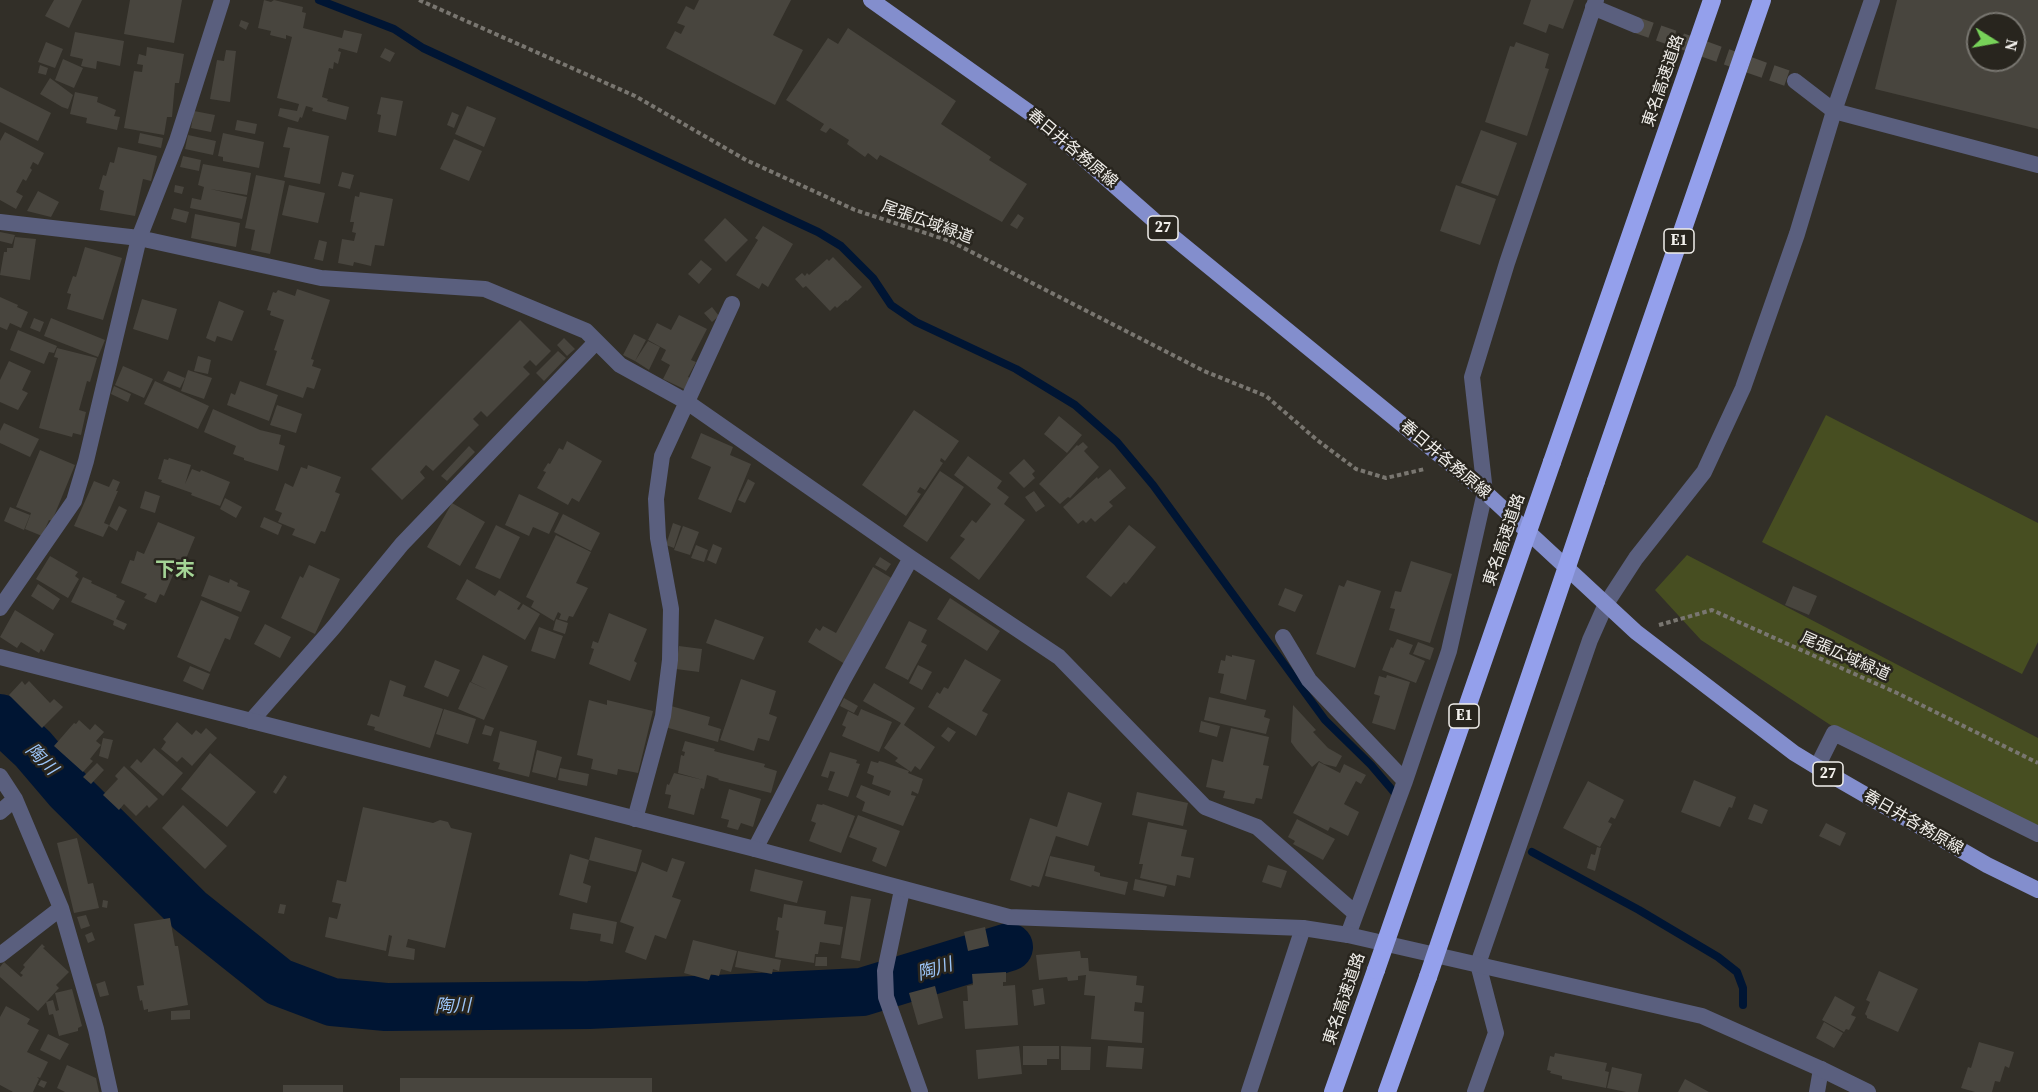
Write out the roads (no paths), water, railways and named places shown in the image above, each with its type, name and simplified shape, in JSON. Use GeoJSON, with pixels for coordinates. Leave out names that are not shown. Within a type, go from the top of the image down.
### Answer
{"type":"FeatureCollection","features":[{"type":"Feature","properties":{"kind":"highway","name":"東名高速道路"},"geometry":{"type":"LineString","coordinates":[[1333,1092],[1712,0]]}},
{"type":"Feature","properties":{"kind":"highway","name":"E1"},"geometry":{"type":"LineString","coordinates":[[1387,1092],[1762,0]]}},
{"type":"Feature","properties":{"kind":"main road","name":"春日井各務原線"},"geometry":{"type":"LineString","coordinates":[[871,0],[1040,120],[1173,237],[1485,492],[1636,632],[1794,753],[1987,865],[2038,890]]}},
{"type":"Feature","properties":{"kind":"street"},"geometry":{"type":"LineString","coordinates":[[0,609],[74,501],[86,461],[139,238],[177,141],[222,0]]}},
{"type":"Feature","properties":{"kind":"street"},"geometry":{"type":"LineString","coordinates":[[1475,1092],[1496,1033],[1478,964],[1590,640],[1606,604],[1636,558],[1704,472],[1743,388],[1797,234],[1834,111],[1872,0]]}},
{"type":"Feature","properties":{"kind":"street"},"geometry":{"type":"LineString","coordinates":[[1348,935],[1405,781],[1449,651],[1485,492],[1472,377],[1507,263],[1594,3],[1636,25]]}},
{"type":"Feature","properties":{"kind":"street"},"geometry":{"type":"LineString","coordinates":[[1795,81],[1834,111],[2038,165]]}},
{"type":"Feature","properties":{"kind":"street"},"geometry":{"type":"LineString","coordinates":[[0,222],[139,238],[321,278],[485,289],[586,332],[620,365],[687,402],[911,558],[1059,657],[1205,807],[1257,827],[1355,913]]}},
{"type":"Feature","properties":{"kind":"street"},"geometry":{"type":"LineString","coordinates":[[635,819],[663,716],[670,660],[672,609],[658,538],[656,499],[662,456],[732,304]]}},
{"type":"Feature","properties":{"kind":"street"},"geometry":{"type":"LineString","coordinates":[[251,721],[333,628],[402,544],[596,342]]}},
{"type":"Feature","properties":{"kind":"street"},"geometry":{"type":"LineString","coordinates":[[755,849],[843,680],[911,558]]}},
{"type":"Feature","properties":{"kind":"street"},"geometry":{"type":"LineString","coordinates":[[1283,637],[1309,680],[1405,781]]}},
{"type":"Feature","properties":{"kind":"street"},"geometry":{"type":"LineString","coordinates":[[0,657],[755,849],[1009,918],[1303,928],[1348,935],[1702,1016],[1868,1092]]}},
{"type":"Feature","properties":{"kind":"street"},"geometry":{"type":"LineString","coordinates":[[1817,767],[1834,733],[2038,834]]}},
{"type":"Feature","properties":{"kind":"street"},"geometry":{"type":"LineString","coordinates":[[0,776],[15,799],[62,908],[96,1029],[110,1092]]}},
{"type":"Feature","properties":{"kind":"street"},"geometry":{"type":"LineString","coordinates":[[0,812],[15,799]]}},
{"type":"Feature","properties":{"kind":"street"},"geometry":{"type":"LineString","coordinates":[[902,890],[885,971],[886,997],[920,1092]]}},
{"type":"Feature","properties":{"kind":"street"},"geometry":{"type":"LineString","coordinates":[[0,955],[62,908]]}},
{"type":"Feature","properties":{"kind":"street"},"geometry":{"type":"LineString","coordinates":[[1249,1092],[1303,928]]}},
{"type":"Feature","properties":{"kind":"street"},"geometry":{"type":"LineString","coordinates":[[1817,1092],[1821,1069]]}},
{"type":"Feature","properties":{"kind":"waterway"},"geometry":{"type":"LineString","coordinates":[[319,0],[394,29],[423,48],[818,232],[841,246],[873,278],[891,305],[916,322],[1016,369],[1075,405],[1117,442],[1153,485],[1325,720],[1371,765],[1399,798]]}},
{"type":"Feature","properties":{"kind":"waterway","name":"陶川"},"geometry":{"type":"LineString","coordinates":[[0,718],[33,749],[68,790],[190,911],[279,982],[332,1002],[386,1007],[589,1005],[862,992],[1009,947]]}},
{"type":"Feature","properties":{"kind":"waterway"},"geometry":{"type":"LineString","coordinates":[[1532,852],[1639,910],[1718,957],[1737,972],[1743,988],[1743,1005]]}},
{"type":"Feature","properties":{"kind":"tunnel"},"geometry":{"type":"LineString","coordinates":[[1636,25],[1795,81]]}},
{"type":"Feature","properties":{"kind":"district","name":"下末"},"geometry":{"type":"Point","coordinates":[175,571]}}]}
